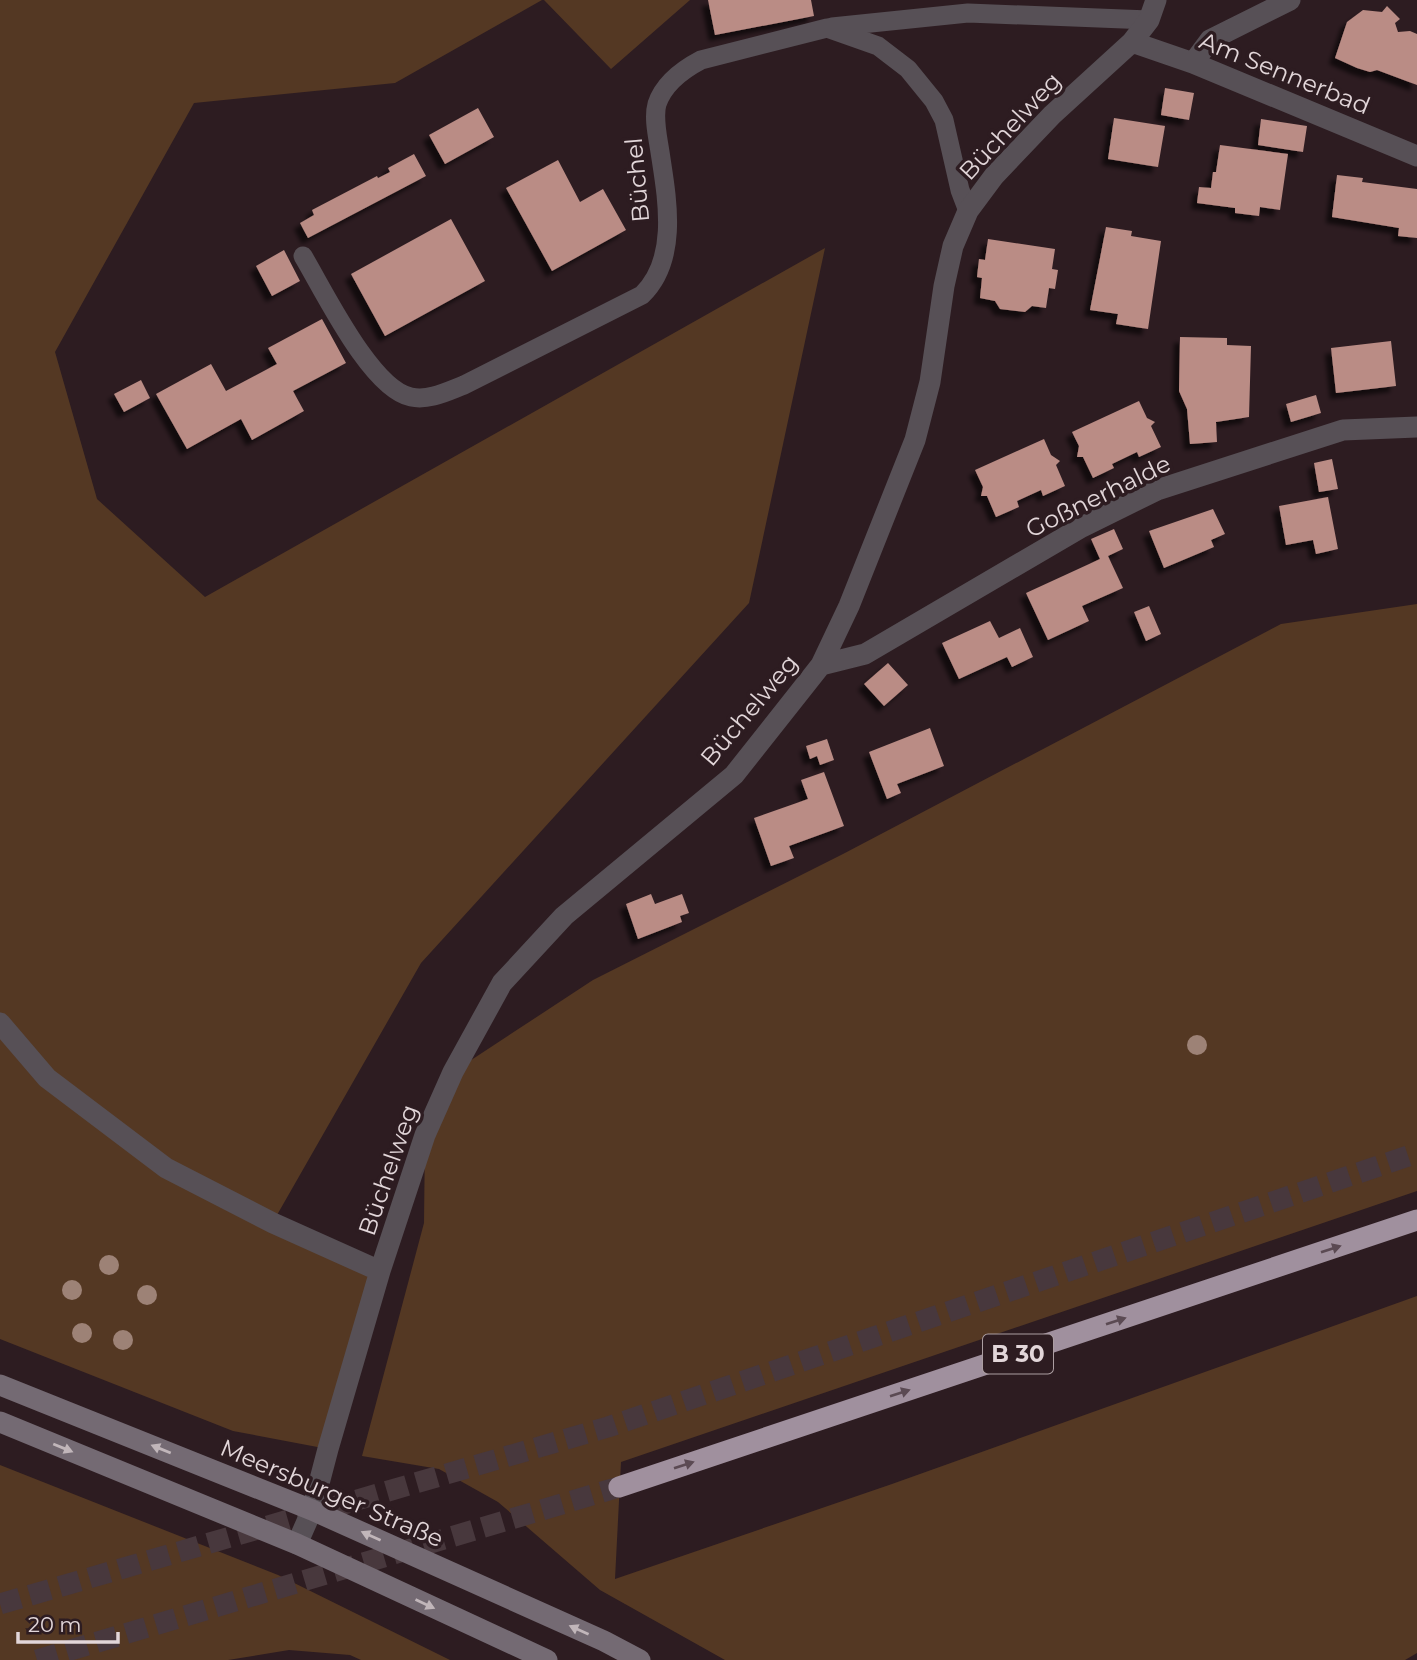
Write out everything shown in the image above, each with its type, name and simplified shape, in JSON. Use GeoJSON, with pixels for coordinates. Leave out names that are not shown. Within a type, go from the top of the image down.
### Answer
{"type":"FeatureCollection","features":[{"type":"Feature","properties":{"kind":"highway","name":"B 30"},"geometry":{"type":"LineString","coordinates":[[619,1487],[1417,1220]]}},
{"type":"Feature","properties":{"kind":"street"},"geometry":{"type":"LineString","coordinates":[[1193,63],[1210,40],[1290,0]]}},
{"type":"Feature","properties":{"kind":"street","name":"Büchelweg"},"geometry":{"type":"LineString","coordinates":[[297,1544],[312,1510],[380,1271],[425,1135],[453,1072],[502,983],[564,916],[734,775],[821,665],[849,606],[915,440],[930,382],[944,286],[953,246],[968,211],[994,176],[1044,124],[1132,42],[1152,10]]}},
{"type":"Feature","properties":{"kind":"street","name":"Am Sennerbad"},"geometry":{"type":"LineString","coordinates":[[1132,42],[1193,63],[1417,156]]}},
{"type":"Feature","properties":{"kind":"street","name":"Goßnerhalde"},"geometry":{"type":"LineString","coordinates":[[821,665],[865,654],[1083,527],[1157,490],[1343,430],[1417,426]]}},
{"type":"Feature","properties":{"kind":"street"},"geometry":{"type":"LineString","coordinates":[[0,1023],[47,1078],[166,1168],[273,1223],[380,1271]]}},
{"type":"Feature","properties":{"kind":"street","name":"Meersburger Straße"},"geometry":{"type":"LineString","coordinates":[[0,1385],[312,1510],[604,1641],[640,1660]]}},
{"type":"Feature","properties":{"kind":"street"},"geometry":{"type":"LineString","coordinates":[[0,1422],[297,1544],[547,1660]]}},
{"type":"Feature","properties":{"kind":"lane","name":"Büchel"},"geometry":{"type":"LineString","coordinates":[[303,256],[365,360],[396,391],[410,397],[422,398],[440,394],[464,385],[642,295],[651,286],[663,261],[667,225],[667,202],[657,136],[656,106],[665,87],[685,68],[701,60],[827,28],[968,13],[1152,10]]}},
{"type":"Feature","properties":{"kind":"lane"},"geometry":{"type":"LineString","coordinates":[[827,28],[878,46],[908,69],[923,85],[944,120],[960,190],[968,211]]}},
{"type":"Feature","properties":{"kind":"shaded area"},"geometry":{"type":"Polygon","coordinates":[[[0,0],[542,0],[395,83],[194,103],[55,352],[97,499],[205,597],[825,248],[749,603],[421,963],[273,1222],[380,1271],[328,1449],[233,1431],[0,1339],[0,0]]]}},
{"type":"Feature","properties":{"kind":"shaded area"},"geometry":{"type":"Polygon","coordinates":[[[544,0],[690,0],[611,69],[544,0]]]}},
{"type":"Feature","properties":{"kind":"shaded area"},"geometry":{"type":"Polygon","coordinates":[[[1417,604],[1417,1191],[621,1462],[615,1579],[892,1484],[1417,1296],[1417,1653],[1405,1660],[725,1660],[600,1590],[498,1502],[439,1469],[362,1456],[424,1223],[425,1135],[453,1072],[593,980],[843,854],[1281,624],[1417,604]]]}},
{"type":"Feature","properties":{"kind":"shaded area"},"geometry":{"type":"Polygon","coordinates":[[[0,1465],[278,1575],[450,1660],[361,1660],[350,1655],[289,1650],[228,1660],[0,1660],[0,1465]]]}},
{"type":"Feature","properties":{"kind":"building"},"geometry":{"type":"Polygon","coordinates":[[[708,0],[811,0],[814,16],[715,35],[708,0]]]}},
{"type":"Feature","properties":{"kind":"building"},"geometry":{"type":"Polygon","coordinates":[[[1387,6],[1400,19],[1395,23],[1398,32],[1410,31],[1417,34],[1417,85],[1377,70],[1370,72],[1357,68],[1335,58],[1347,22],[1363,10],[1382,12],[1387,6]]]}},
{"type":"Feature","properties":{"kind":"building"},"geometry":{"type":"Polygon","coordinates":[[[1165,88],[1194,93],[1189,120],[1161,115],[1165,88]]]}},
{"type":"Feature","properties":{"kind":"building"},"geometry":{"type":"Polygon","coordinates":[[[478,108],[494,137],[445,164],[429,135],[478,108]]]}},
{"type":"Feature","properties":{"kind":"building"},"geometry":{"type":"Polygon","coordinates":[[[1114,118],[1165,126],[1158,167],[1108,159],[1114,118]]]}},
{"type":"Feature","properties":{"kind":"building"},"geometry":{"type":"Polygon","coordinates":[[[1261,119],[1307,126],[1303,152],[1258,145],[1261,119]]]}},
{"type":"Feature","properties":{"kind":"building"},"geometry":{"type":"Polygon","coordinates":[[[1220,145],[1288,154],[1280,210],[1260,207],[1259,216],[1235,213],[1235,208],[1197,203],[1199,187],[1211,188],[1220,145]]]}},
{"type":"Feature","properties":{"kind":"building"},"geometry":{"type":"Polygon","coordinates":[[[414,154],[426,176],[308,238],[300,223],[314,215],[312,210],[390,172],[388,168],[414,154]]]}},
{"type":"Feature","properties":{"kind":"building"},"geometry":{"type":"Polygon","coordinates":[[[558,160],[580,202],[603,189],[626,230],[552,271],[506,188],[558,160]]]}},
{"type":"Feature","properties":{"kind":"building"},"geometry":{"type":"Polygon","coordinates":[[[1337,175],[1363,178],[1362,182],[1417,189],[1417,238],[1398,236],[1399,228],[1332,217],[1337,175]]]}},
{"type":"Feature","properties":{"kind":"building"},"geometry":{"type":"Polygon","coordinates":[[[451,219],[485,281],[385,336],[351,274],[451,219]]]}},
{"type":"Feature","properties":{"kind":"building"},"geometry":{"type":"Polygon","coordinates":[[[1106,227],[1132,231],[1131,236],[1161,241],[1148,329],[1116,324],[1118,314],[1090,310],[1106,227]]]}},
{"type":"Feature","properties":{"kind":"building"},"geometry":{"type":"Polygon","coordinates":[[[988,239],[1055,249],[1052,269],[1058,270],[1055,289],[1049,288],[1046,308],[1032,306],[1025,312],[1000,309],[995,301],[980,298],[982,278],[977,277],[979,259],[985,260],[988,239]]]}},
{"type":"Feature","properties":{"kind":"building"},"geometry":{"type":"Polygon","coordinates":[[[284,250],[300,281],[272,296],[256,266],[284,250]]]}},
{"type":"Feature","properties":{"kind":"building"},"geometry":{"type":"Polygon","coordinates":[[[322,319],[346,363],[293,391],[304,411],[252,440],[241,419],[187,449],[156,394],[211,364],[226,391],[277,364],[268,348],[322,319]]]}},
{"type":"Feature","properties":{"kind":"building"},"geometry":{"type":"Polygon","coordinates":[[[1180,337],[1227,338],[1227,345],[1251,346],[1249,417],[1216,422],[1217,442],[1190,444],[1187,409],[1179,391],[1180,337]]]}},
{"type":"Feature","properties":{"kind":"building"},"geometry":{"type":"Polygon","coordinates":[[[1391,341],[1396,386],[1336,393],[1331,348],[1391,341]]]}},
{"type":"Feature","properties":{"kind":"building"},"geometry":{"type":"Polygon","coordinates":[[[141,380],[150,398],[124,412],[114,394],[141,380]]]}},
{"type":"Feature","properties":{"kind":"building"},"geometry":{"type":"Polygon","coordinates":[[[1316,395],[1321,413],[1291,422],[1286,404],[1316,395]]]}},
{"type":"Feature","properties":{"kind":"building"},"geometry":{"type":"Polygon","coordinates":[[[1139,401],[1147,418],[1155,422],[1151,426],[1161,447],[1139,457],[1137,452],[1112,464],[1114,468],[1093,478],[1083,457],[1077,457],[1079,446],[1072,432],[1139,401]]]}},
{"type":"Feature","properties":{"kind":"building"},"geometry":{"type":"Polygon","coordinates":[[[1044,439],[1051,455],[1060,461],[1056,465],[1065,486],[1043,496],[1041,490],[1017,501],[1019,507],[996,517],[987,496],[981,496],[983,487],[975,470],[1044,439]]]}},
{"type":"Feature","properties":{"kind":"building"},"geometry":{"type":"Polygon","coordinates":[[[1332,459],[1338,489],[1319,492],[1314,463],[1332,459]]]}},
{"type":"Feature","properties":{"kind":"building"},"geometry":{"type":"Polygon","coordinates":[[[1328,497],[1338,549],[1316,554],[1313,540],[1286,545],[1279,506],[1328,497]]]}},
{"type":"Feature","properties":{"kind":"building"},"geometry":{"type":"Polygon","coordinates":[[[1213,509],[1225,534],[1211,540],[1214,547],[1164,568],[1149,531],[1213,509]]]}},
{"type":"Feature","properties":{"kind":"building"},"geometry":{"type":"Polygon","coordinates":[[[1114,529],[1123,549],[1108,556],[1123,588],[1082,606],[1089,621],[1048,640],[1026,593],[1100,559],[1091,539],[1114,529]]]}},
{"type":"Feature","properties":{"kind":"building"},"geometry":{"type":"Polygon","coordinates":[[[1149,606],[1161,634],[1146,641],[1134,612],[1149,606]]]}},
{"type":"Feature","properties":{"kind":"building"},"geometry":{"type":"Polygon","coordinates":[[[990,621],[999,638],[1020,628],[1033,657],[1012,667],[1007,657],[959,679],[942,643],[990,621]]]}},
{"type":"Feature","properties":{"kind":"building"},"geometry":{"type":"Polygon","coordinates":[[[888,663],[908,685],[884,706],[864,684],[888,663]]]}},
{"type":"Feature","properties":{"kind":"building"},"geometry":{"type":"Polygon","coordinates":[[[930,728],[944,766],[897,784],[901,793],[887,799],[869,752],[930,728]]]}},
{"type":"Feature","properties":{"kind":"building"},"geometry":{"type":"Polygon","coordinates":[[[827,739],[834,760],[820,765],[817,756],[810,759],[806,746],[827,739]]]}},
{"type":"Feature","properties":{"kind":"building"},"geometry":{"type":"Polygon","coordinates":[[[824,772],[844,826],[789,846],[794,858],[771,866],[754,818],[808,799],[801,780],[824,772]]]}},
{"type":"Feature","properties":{"kind":"building"},"geometry":{"type":"Polygon","coordinates":[[[651,894],[655,904],[682,894],[689,913],[680,916],[682,922],[638,939],[626,904],[651,894]]]}},
{"type":"Feature","properties":{"kind":"tunnel"},"geometry":{"type":"LineString","coordinates":[[0,1604],[608,1427],[1417,1153]]}},
{"type":"Feature","properties":{"kind":"tunnel"},"geometry":{"type":"LineString","coordinates":[[37,1660],[619,1487]]}}]}
